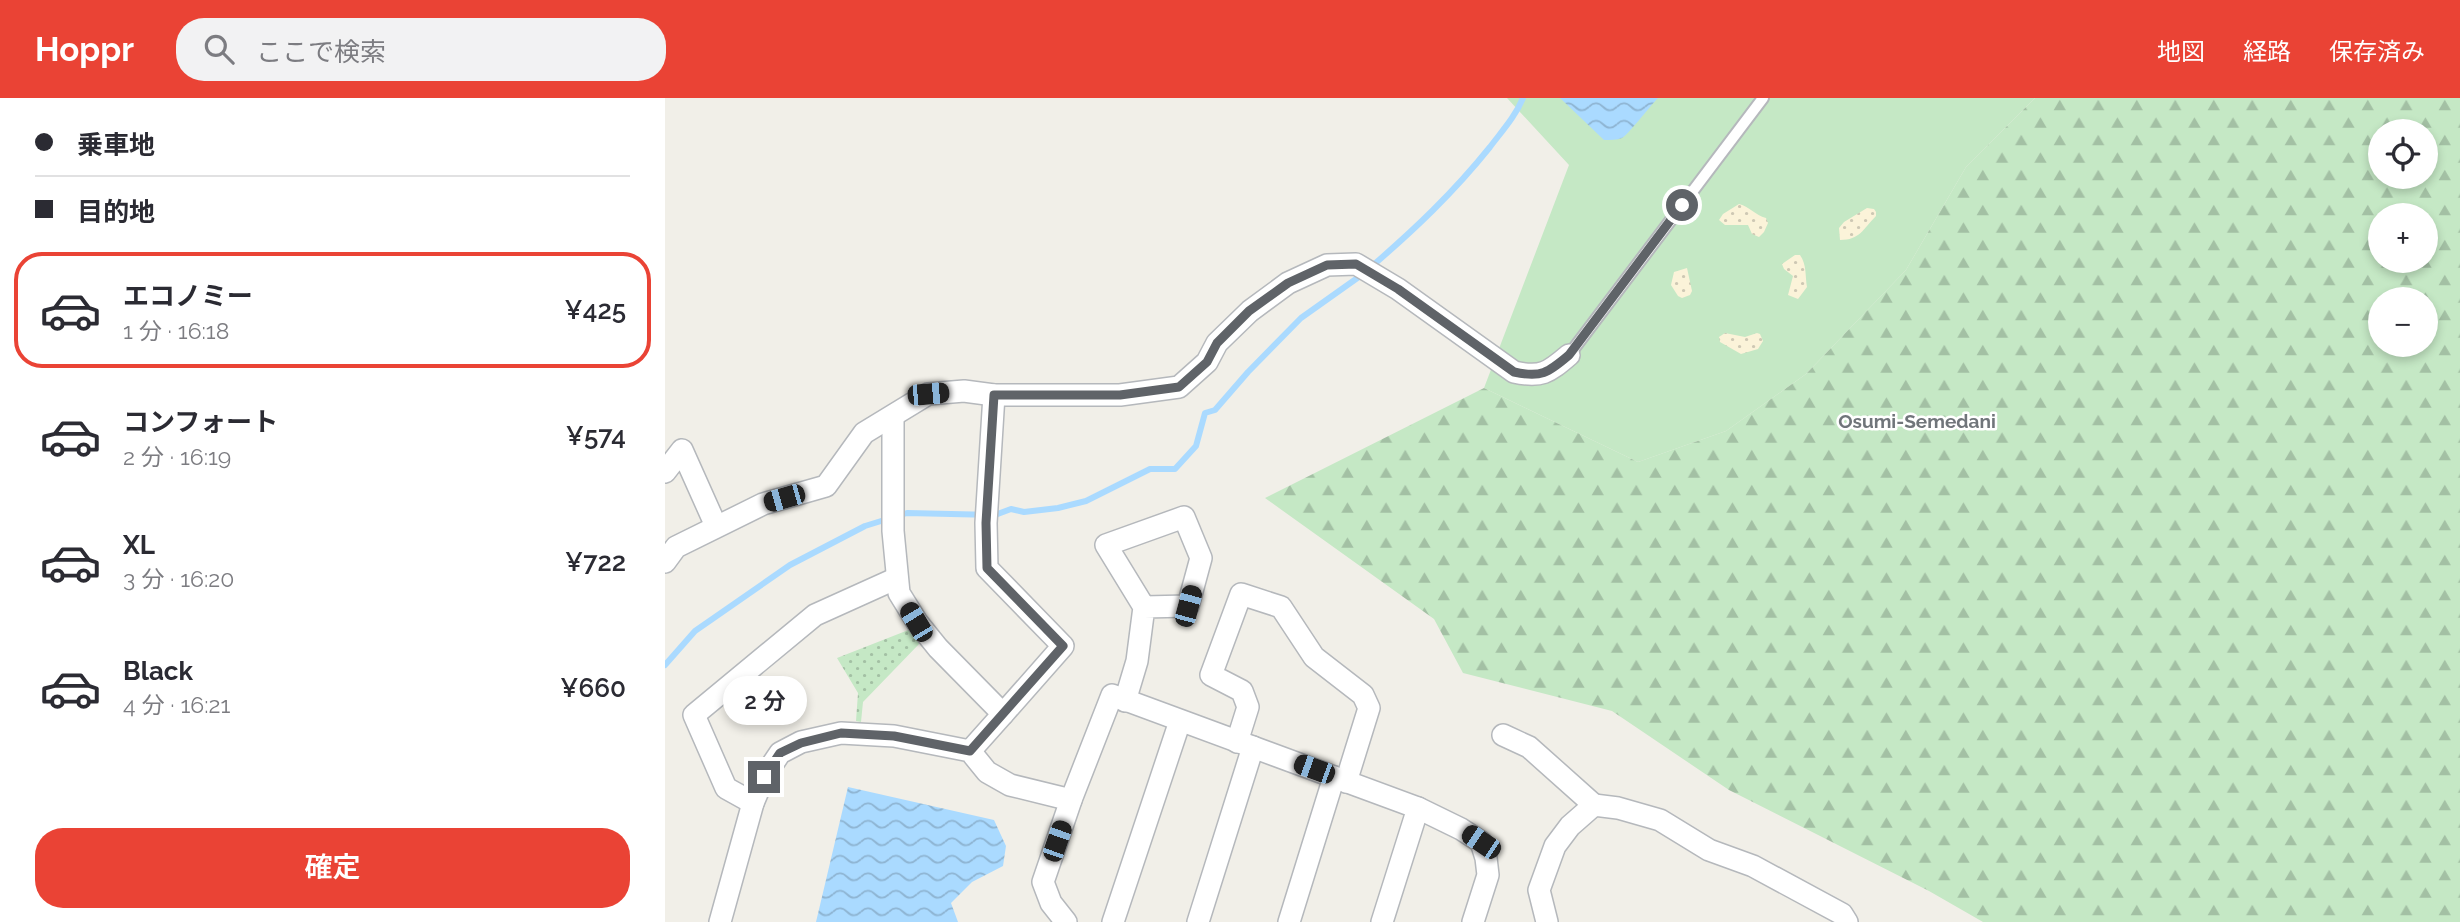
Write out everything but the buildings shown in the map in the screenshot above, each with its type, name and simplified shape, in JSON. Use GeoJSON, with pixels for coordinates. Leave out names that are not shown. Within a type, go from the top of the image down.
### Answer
{"type":"FeatureCollection","features":[{"type":"Feature","properties":{"kind":"street"},"geometry":{"type":"LineString","coordinates":[[665,562],[676,547],[716,526],[763,504],[826,486],[864,433],[928,394],[964,391],[994,395],[1120,395],[1179,387],[1207,362],[1217,343],[1249,311],[1288,283],[1327,265],[1356,264],[1398,289],[1514,372],[1531,376],[1549,372],[1569,355]]}},
{"type":"Feature","properties":{"kind":"street"},"geometry":{"type":"LineString","coordinates":[[970,751],[1063,646],[987,568],[986,523],[994,395]]}},
{"type":"Feature","properties":{"kind":"street"},"geometry":{"type":"LineString","coordinates":[[893,416],[893,531],[899,593],[916,622],[938,648],[1003,714]]}},
{"type":"Feature","properties":{"kind":"street"},"geometry":{"type":"LineString","coordinates":[[665,472],[682,450],[716,526]]}},
{"type":"Feature","properties":{"kind":"street"},"geometry":{"type":"LineString","coordinates":[[1125,701],[1137,661],[1144,607],[1106,544],[1184,517],[1201,558],[1188,606],[1144,607]]}},
{"type":"Feature","properties":{"kind":"street"},"geometry":{"type":"LineString","coordinates":[[753,803],[726,788],[694,715],[815,615],[897,578]]}},
{"type":"Feature","properties":{"kind":"street"},"geometry":{"type":"LineString","coordinates":[[1198,922],[1245,744],[1248,707],[1242,691],[1211,675],[1241,594],[1281,607],[1314,657],[1363,695],[1369,708],[1340,779],[1289,922]]}},
{"type":"Feature","properties":{"kind":"street"},"geometry":{"type":"LineString","coordinates":[[1066,922],[1051,903],[1044,882],[1071,800],[1112,695],[1418,808],[1461,829],[1481,842],[1486,858],[1487,875],[1473,922]]}},
{"type":"Feature","properties":{"kind":"street"},"geometry":{"type":"LineString","coordinates":[[1114,922],[1179,721]]}},
{"type":"Feature","properties":{"kind":"street"},"geometry":{"type":"LineString","coordinates":[[720,922],[753,803],[764,777],[780,753],[801,743],[841,733],[894,736],[970,751],[987,772],[1010,785],[1071,800]]}},
{"type":"Feature","properties":{"kind":"street"},"geometry":{"type":"LineString","coordinates":[[1503,735],[1529,747],[1594,805],[1618,808],[1660,820],[1709,850],[1753,866],[1831,908],[1842,914],[1847,922]]}},
{"type":"Feature","properties":{"kind":"street"},"geometry":{"type":"LineString","coordinates":[[1547,922],[1539,890],[1555,846],[1570,825],[1594,805]]}},
{"type":"Feature","properties":{"kind":"street"},"geometry":{"type":"LineString","coordinates":[[1383,922],[1418,808]]}},
{"type":"Feature","properties":{"kind":"lane"},"geometry":{"type":"LineString","coordinates":[[1569,355],[1763,98]]}},
{"type":"Feature","properties":{"kind":"green space"},"geometry":{"type":"Polygon","coordinates":[[[1507,98],[2035,98],[1966,167],[1906,270],[1806,374],[1726,431],[1638,462],[1484,388],[1569,165],[1507,98]]]}},
{"type":"Feature","properties":{"kind":"green space"},"geometry":{"type":"Polygon","coordinates":[[[2035,98],[2460,98],[2460,922],[1983,922],[1929,891],[1729,790],[1612,711],[1463,673],[1434,619],[1265,498],[1484,388],[1638,462],[1726,431],[1806,374],[1906,270],[1966,167],[2035,98]]]}},
{"type":"Feature","properties":{"kind":"green space"},"geometry":{"type":"Polygon","coordinates":[[[911,629],[921,642],[863,702],[861,722],[856,721],[858,693],[837,658],[911,629]]]}},
{"type":"Feature","properties":{"kind":"sand"},"geometry":{"type":"Polygon","coordinates":[[[1739,204],[1766,218],[1768,223],[1759,237],[1752,234],[1748,225],[1725,225],[1719,220],[1723,214],[1739,204]]]}},
{"type":"Feature","properties":{"kind":"sand"},"geometry":{"type":"Polygon","coordinates":[[[1867,208],[1874,209],[1876,216],[1857,236],[1840,240],[1839,228],[1844,222],[1867,208]]]}},
{"type":"Feature","properties":{"kind":"sand"},"geometry":{"type":"Polygon","coordinates":[[[1795,255],[1800,255],[1804,263],[1807,287],[1798,299],[1788,295],[1793,276],[1782,264],[1795,255]]]}},
{"type":"Feature","properties":{"kind":"sand"},"geometry":{"type":"Polygon","coordinates":[[[1687,268],[1692,291],[1690,295],[1682,298],[1671,285],[1674,272],[1687,268]]]}},
{"type":"Feature","properties":{"kind":"sand"},"geometry":{"type":"Polygon","coordinates":[[[1725,333],[1745,337],[1757,333],[1763,341],[1758,349],[1741,354],[1720,342],[1719,337],[1725,333]]]}},
{"type":"Feature","properties":{"kind":"water"},"geometry":{"type":"Polygon","coordinates":[[[1560,98],[1658,98],[1625,136],[1604,140],[1560,98]]]}},
{"type":"Feature","properties":{"kind":"water"},"geometry":{"type":"Polygon","coordinates":[[[848,787],[994,820],[1006,846],[1003,866],[972,882],[951,903],[958,922],[816,922],[848,787]]]}},
{"type":"Feature","properties":{"kind":"waterway"},"geometry":{"type":"LineString","coordinates":[[1371,267],[1462,180],[1508,124],[1523,98]]}},
{"type":"Feature","properties":{"kind":"waterway"},"geometry":{"type":"LineString","coordinates":[[665,665],[695,631],[790,565],[865,526],[907,513],[995,515],[1011,509],[1024,512],[1058,508],[1086,501],[1150,469],[1175,469],[1196,446],[1205,413],[1215,410],[1301,318],[1363,274]]}},
{"type":"Feature","properties":{"kind":"district","name":"Osumi-Semedani"},"geometry":{"type":"Point","coordinates":[1917,421]}},
{"type":"Feature","properties":{"kind":"route"},"geometry":{"type":"LineString","coordinates":[[764,777],[780,753],[801,743],[841,733],[894,736],[970,751],[1063,646],[987,568],[986,523],[994,395],[1120,395],[1179,387],[1207,362],[1217,343],[1249,311],[1288,283],[1327,265],[1356,264],[1398,289],[1514,372],[1531,376],[1549,372],[1569,355],[1682,205]]}}]}
